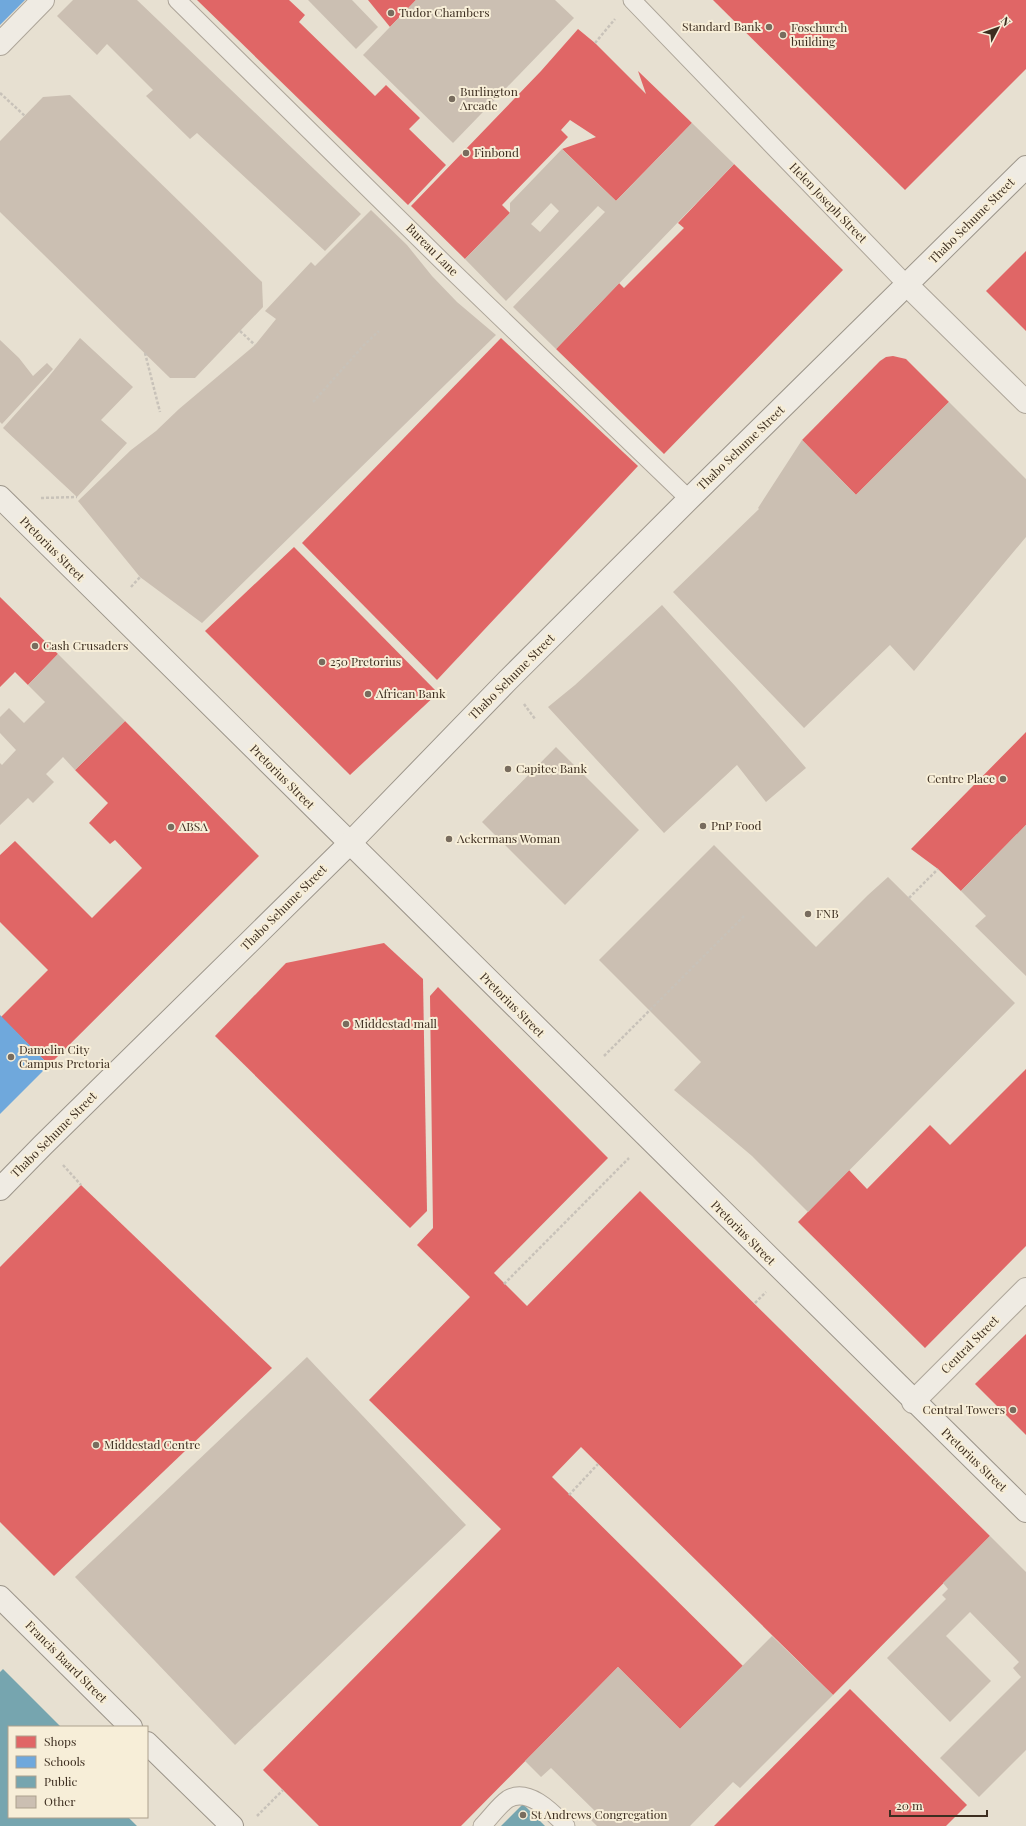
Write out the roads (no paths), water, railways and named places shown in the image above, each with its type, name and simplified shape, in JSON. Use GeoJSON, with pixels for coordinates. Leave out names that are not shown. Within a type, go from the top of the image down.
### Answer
{"type":"FeatureCollection","features":[{"type":"Feature","properties":{"kind":"street"},"geometry":{"type":"LineString","coordinates":[[0,44],[43,0]]}},
{"type":"Feature","properties":{"kind":"street","name":"Thabo Sehume Street"},"geometry":{"type":"LineString","coordinates":[[0,1190],[43,1145],[349,844],[507,681],[689,498],[1026,167]]}},
{"type":"Feature","properties":{"kind":"street","name":"Helen Joseph Street"},"geometry":{"type":"LineString","coordinates":[[907,285],[1026,402]]}},
{"type":"Feature","properties":{"kind":"street","name":"Pretorius Street"},"geometry":{"type":"LineString","coordinates":[[0,497],[349,844],[1026,1512]]}},
{"type":"Feature","properties":{"kind":"street","name":"Central Street"},"geometry":{"type":"LineString","coordinates":[[914,1402],[1026,1289]]}},
{"type":"Feature","properties":{"kind":"street","name":"Francis Baard Street"},"geometry":{"type":"LineString","coordinates":[[0,1597],[130,1726]]}},
{"type":"Feature","properties":{"kind":"street"},"geometry":{"type":"LineString","coordinates":[[148,1744],[232,1826]]}},
{"type":"Feature","properties":{"kind":"lane","name":"Bureau Lane"},"geometry":{"type":"LineString","coordinates":[[177,0],[445,264],[689,498]]}},
{"type":"Feature","properties":{"kind":"lane","name":"Helen Joseph Street"},"geometry":{"type":"LineString","coordinates":[[632,0],[907,285]]}},
{"type":"Feature","properties":{"kind":"lane"},"geometry":{"type":"LineString","coordinates":[[482,1826],[508,1799],[519,1795],[531,1797],[566,1826]]}},
{"type":"Feature","properties":{"kind":"place","name":"Tudor Chambers"},"geometry":{"type":"Point","coordinates":[391,13]}},
{"type":"Feature","properties":{"kind":"place","name":"Standard Bank"},"geometry":{"type":"Point","coordinates":[769,27]}},
{"type":"Feature","properties":{"kind":"place","name":"Foschurch building"},"geometry":{"type":"Point","coordinates":[783,35]}},
{"type":"Feature","properties":{"kind":"place","name":"Burlington Arcade"},"geometry":{"type":"Point","coordinates":[452,99]}},
{"type":"Feature","properties":{"kind":"place","name":"Finbond"},"geometry":{"type":"Point","coordinates":[466,153]}},
{"type":"Feature","properties":{"kind":"place","name":"Cash Crusaders"},"geometry":{"type":"Point","coordinates":[35,646]}},
{"type":"Feature","properties":{"kind":"place","name":"250 Pretorius"},"geometry":{"type":"Point","coordinates":[322,662]}},
{"type":"Feature","properties":{"kind":"place","name":"African Bank"},"geometry":{"type":"Point","coordinates":[368,694]}},
{"type":"Feature","properties":{"kind":"place","name":"Capitec Bank"},"geometry":{"type":"Point","coordinates":[508,769]}},
{"type":"Feature","properties":{"kind":"place","name":"Centre Place"},"geometry":{"type":"Point","coordinates":[1003,779]}},
{"type":"Feature","properties":{"kind":"place","name":"PnP Food"},"geometry":{"type":"Point","coordinates":[703,826]}},
{"type":"Feature","properties":{"kind":"place","name":"ABSA"},"geometry":{"type":"Point","coordinates":[171,827]}},
{"type":"Feature","properties":{"kind":"place","name":"Ackermans Woman"},"geometry":{"type":"Point","coordinates":[449,839]}},
{"type":"Feature","properties":{"kind":"place","name":"FNB"},"geometry":{"type":"Point","coordinates":[808,914]}},
{"type":"Feature","properties":{"kind":"place","name":"Middestad mall"},"geometry":{"type":"Point","coordinates":[346,1024]}},
{"type":"Feature","properties":{"kind":"place","name":"Damelin City Campus Pretoria"},"geometry":{"type":"Point","coordinates":[11,1057]}},
{"type":"Feature","properties":{"kind":"place","name":"Central Towers"},"geometry":{"type":"Point","coordinates":[1013,1410]}},
{"type":"Feature","properties":{"kind":"place","name":"Middestad Centre"},"geometry":{"type":"Point","coordinates":[96,1445]}},
{"type":"Feature","properties":{"kind":"place","name":"St Andrews Congregation"},"geometry":{"type":"Point","coordinates":[523,1815]}}]}
